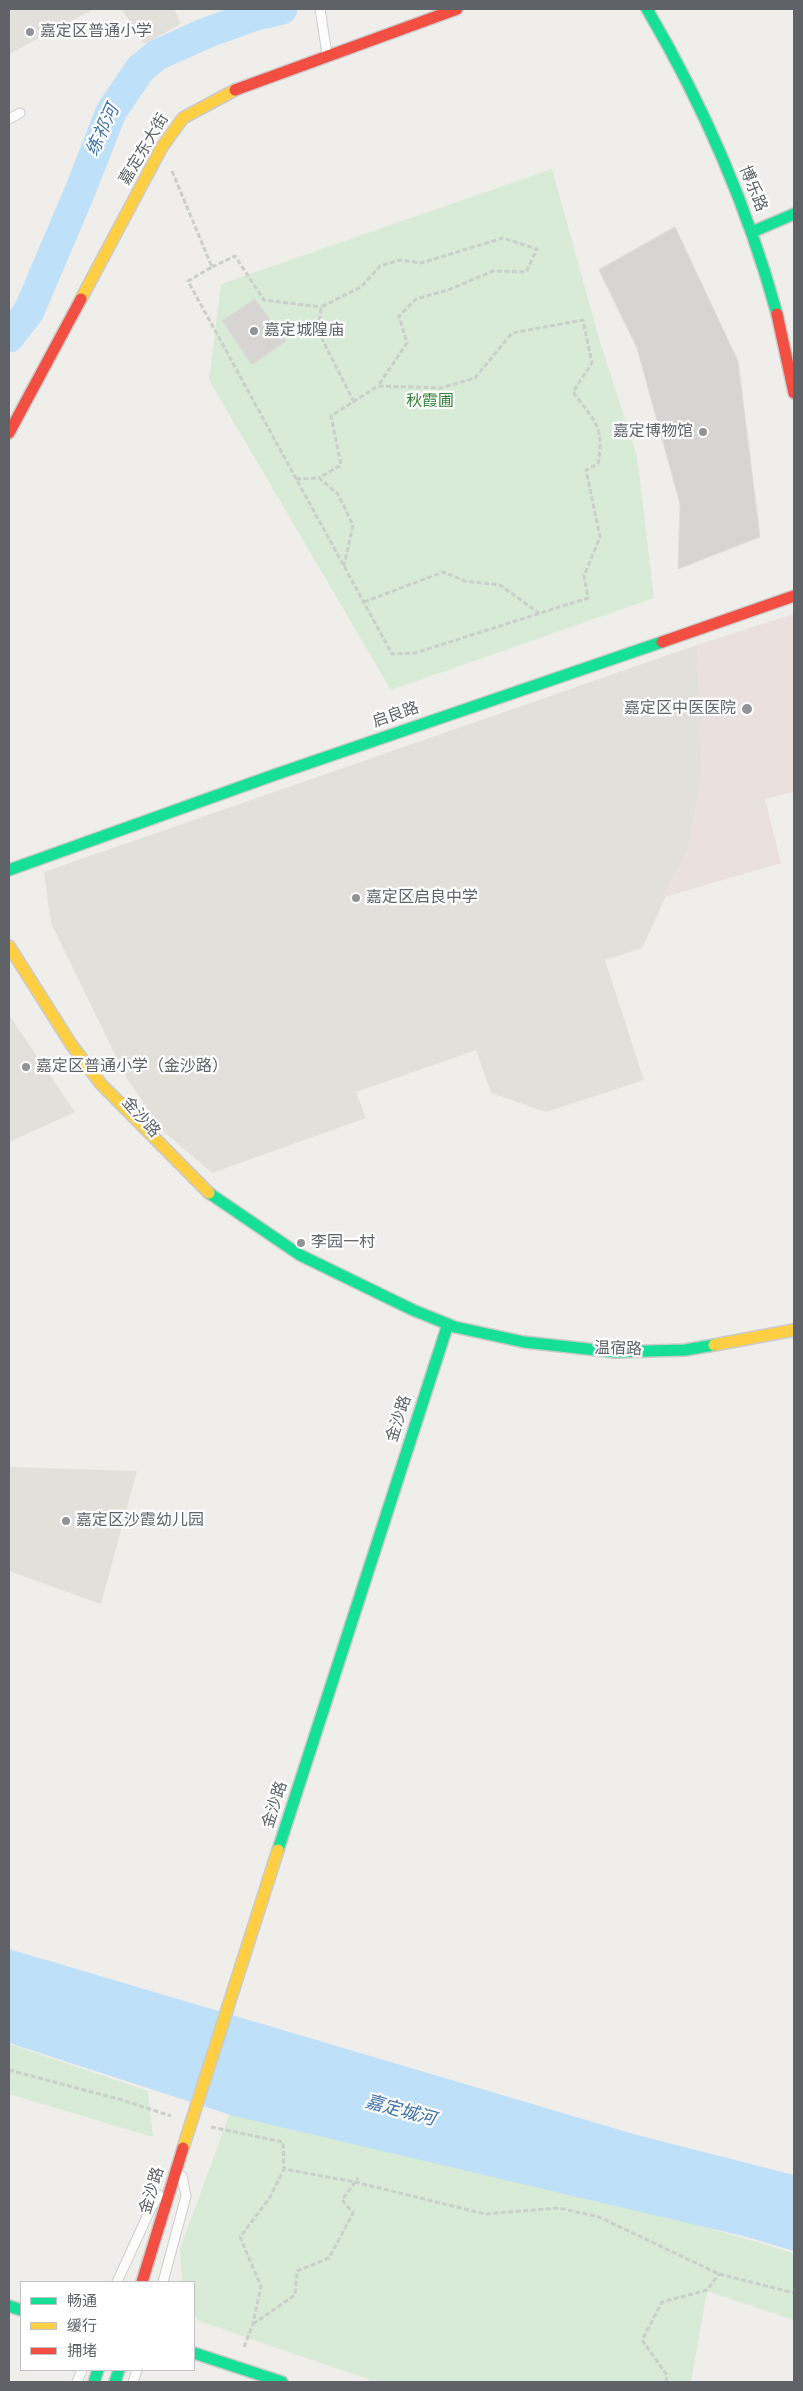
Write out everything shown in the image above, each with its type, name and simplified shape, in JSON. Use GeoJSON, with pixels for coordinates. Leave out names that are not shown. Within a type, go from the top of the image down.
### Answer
{"type":"FeatureCollection","features":[{"type":"Feature","properties":{"kind":"street","name":"嘉定东大街"},"geometry":{"type":"LineString","coordinates":[[9,433],[162,148],[183,118],[224,94],[457,9]]}},
{"type":"Feature","properties":{"kind":"street","name":"博乐路"},"geometry":{"type":"LineString","coordinates":[[647,9],[700,104],[752,232],[763,246],[788,354],[794,393]]}},
{"type":"Feature","properties":{"kind":"street"},"geometry":{"type":"LineString","coordinates":[[752,232],[794,214]]}},
{"type":"Feature","properties":{"kind":"street","name":"启良路"},"geometry":{"type":"LineString","coordinates":[[9,870],[292,768],[794,596]]}},
{"type":"Feature","properties":{"kind":"street"},"geometry":{"type":"LineString","coordinates":[[9,946],[71,1044],[101,1084],[214,1198],[300,1255],[414,1310],[448,1324],[524,1342],[615,1352],[685,1350],[749,1340],[794,1330]]}},
{"type":"Feature","properties":{"kind":"street"},"geometry":{"type":"LineString","coordinates":[[9,966],[70,1063]]}},
{"type":"Feature","properties":{"kind":"street","name":"金沙路"},"geometry":{"type":"LineString","coordinates":[[82,1079],[109,1108]]}},
{"type":"Feature","properties":{"kind":"street","name":"金沙路"},"geometry":{"type":"LineString","coordinates":[[142,2281],[226,2008],[448,1324]]}},
{"type":"Feature","properties":{"kind":"street"},"geometry":{"type":"LineString","coordinates":[[195,2352],[282,2382]]}},
{"type":"Feature","properties":{"kind":"lane"},"geometry":{"type":"LineString","coordinates":[[320,10],[328,57]]}},
{"type":"Feature","properties":{"kind":"lane"},"geometry":{"type":"LineString","coordinates":[[9,119],[20,113]]}},
{"type":"Feature","properties":{"kind":"lane"},"geometry":{"type":"LineString","coordinates":[[117,2281],[150,2210],[179,2163]]}},
{"type":"Feature","properties":{"kind":"lane"},"geometry":{"type":"LineString","coordinates":[[163,2281],[186,2196],[179,2163]]}},
{"type":"Feature","properties":{"kind":"path"},"geometry":{"type":"LineString","coordinates":[[171,170],[212,267]]}},
{"type":"Feature","properties":{"kind":"path"},"geometry":{"type":"LineString","coordinates":[[296,479],[319,478],[341,465],[332,416],[378,386],[407,343],[399,316],[416,299],[448,290],[494,271],[526,272],[537,249],[503,238],[421,263],[400,260],[380,266],[361,287],[321,306],[264,300],[235,256],[188,281],[296,479],[364,602],[392,654],[415,654],[588,598],[584,576],[600,537],[586,470],[598,464],[602,442],[595,422],[573,392],[592,363],[583,320],[512,333],[476,378],[441,388],[378,386]]}},
{"type":"Feature","properties":{"kind":"path"},"geometry":{"type":"LineString","coordinates":[[321,306],[318,331],[354,402]]}},
{"type":"Feature","properties":{"kind":"path"},"geometry":{"type":"LineString","coordinates":[[319,478],[338,494],[352,525],[344,566]]}},
{"type":"Feature","properties":{"kind":"path"},"geometry":{"type":"LineString","coordinates":[[364,602],[443,572],[465,581],[500,585],[540,613]]}},
{"type":"Feature","properties":{"kind":"path"},"geometry":{"type":"LineString","coordinates":[[9,2070],[283,2142],[284,2169],[269,2199],[240,2237],[261,2286],[253,2324],[243,2350]]}},
{"type":"Feature","properties":{"kind":"path"},"geometry":{"type":"LineString","coordinates":[[284,2169],[355,2182],[486,2214],[560,2208],[599,2217],[719,2274],[794,2293]]}},
{"type":"Feature","properties":{"kind":"path"},"geometry":{"type":"LineString","coordinates":[[253,2324],[295,2294],[297,2271],[329,2258],[352,2213],[342,2200],[358,2178]]}},
{"type":"Feature","properties":{"kind":"path"},"geometry":{"type":"LineString","coordinates":[[666,2382],[666,2375],[642,2340],[662,2302],[707,2290],[719,2274]]}},
{"type":"Feature","properties":{"kind":"shaded area","name":"嘉定区普通小学"},"geometry":{"type":"Polygon","coordinates":[[[9,9],[94,9],[9,54],[9,9]]]}},
{"type":"Feature","properties":{"kind":"shaded area","name":"嘉定区普通小学"},"geometry":{"type":"Polygon","coordinates":[[[122,9],[174,9],[181,24],[144,44],[122,9]]]}},
{"type":"Feature","properties":{"kind":"shaded area","name":"嘉定区中医医院"},"geometry":{"type":"Polygon","coordinates":[[[794,614],[794,792],[765,799],[781,863],[661,898],[688,849],[702,773],[697,645],[794,614]]]}},
{"type":"Feature","properties":{"kind":"shaded area","name":"嘉定区启良中学"},"geometry":{"type":"Polygon","coordinates":[[[697,645],[702,773],[688,849],[642,948],[605,960],[644,1080],[546,1112],[491,1093],[476,1050],[356,1092],[366,1118],[212,1173],[162,1130],[126,1077],[51,923],[44,872],[697,645]]]}},
{"type":"Feature","properties":{"kind":"shaded area","name":"嘉定区普通小学（金沙路）"},"geometry":{"type":"Polygon","coordinates":[[[9,1015],[75,1112],[9,1142],[9,1015]]]}},
{"type":"Feature","properties":{"kind":"shaded area","name":"嘉定区沙霞幼儿园"},"geometry":{"type":"Polygon","coordinates":[[[9,1467],[137,1471],[101,1604],[9,1571],[9,1467]]]}},
{"type":"Feature","properties":{"kind":"green space","name":"秋霞圃"},"geometry":{"type":"Polygon","coordinates":[[[552,169],[600,342],[637,456],[654,598],[391,690],[209,380],[221,284],[552,169]]]}},
{"type":"Feature","properties":{"kind":"green space"},"geometry":{"type":"Polygon","coordinates":[[[9,2044],[148,2091],[153,2137],[9,2094],[9,2044]]]}},
{"type":"Feature","properties":{"kind":"green space"},"geometry":{"type":"Polygon","coordinates":[[[231,2110],[594,2195],[794,2253],[794,2320],[707,2291],[691,2382],[376,2382],[199,2321],[195,2315],[195,2281],[182,2281],[180,2249],[231,2110]]]}},
{"type":"Feature","properties":{"kind":"water","name":"嘉定城河"},"geometry":{"type":"Polygon","coordinates":[[[9,1949],[637,2135],[794,2175],[794,2251],[747,2237],[234,2116],[9,2043],[9,1949]]]}},
{"type":"Feature","properties":{"kind":"building","name":"嘉定博物馆"},"geometry":{"type":"Polygon","coordinates":[[[675,227],[738,361],[760,537],[678,569],[680,504],[637,348],[599,270],[675,227]]]}},
{"type":"Feature","properties":{"kind":"building","name":"嘉定城隍庙"},"geometry":{"type":"Polygon","coordinates":[[[255,299],[286,341],[252,365],[222,321],[255,299]]]}},
{"type":"Feature","properties":{"kind":"waterway","name":"练祁河"},"geometry":{"type":"LineString","coordinates":[[9,337],[29,311],[111,112],[140,69],[157,55],[206,33],[253,16],[282,9]]}},
{"type":"Feature","properties":{"kind":"traffic: fast"},"geometry":{"type":"LineString","coordinates":[[647,9],[687,82],[722,157],[752,234],[777,314]]}},
{"type":"Feature","properties":{"kind":"traffic: fast"},"geometry":{"type":"LineString","coordinates":[[752,232],[794,214]]}},
{"type":"Feature","properties":{"kind":"traffic: fast"},"geometry":{"type":"LineString","coordinates":[[9,870],[274,775],[662,642]]}},
{"type":"Feature","properties":{"kind":"traffic: fast"},"geometry":{"type":"LineString","coordinates":[[209,1193],[300,1255],[413,1310],[455,1327],[524,1342],[615,1352],[685,1350],[714,1345]]}},
{"type":"Feature","properties":{"kind":"traffic: fast"},"geometry":{"type":"LineString","coordinates":[[278,1850],[448,1324]]}},
{"type":"Feature","properties":{"kind":"traffic: fast"},"geometry":{"type":"LineString","coordinates":[[9,2306],[20,2310]]}},
{"type":"Feature","properties":{"kind":"traffic: fast"},"geometry":{"type":"LineString","coordinates":[[195,2353],[282,2382]]}},
{"type":"Feature","properties":{"kind":"traffic: fast"},"geometry":{"type":"LineString","coordinates":[[94,2382],[98,2371]]}},
{"type":"Feature","properties":{"kind":"traffic: fast"},"geometry":{"type":"LineString","coordinates":[[115,2382],[119,2371]]}},
{"type":"Feature","properties":{"kind":"traffic: slow"},"geometry":{"type":"LineString","coordinates":[[81,299],[162,147],[183,118],[235,90]]}},
{"type":"Feature","properties":{"kind":"traffic: slow"},"geometry":{"type":"LineString","coordinates":[[9,946],[71,1044],[101,1084],[209,1193]]}},
{"type":"Feature","properties":{"kind":"traffic: slow"},"geometry":{"type":"LineString","coordinates":[[714,1345],[794,1330]]}},
{"type":"Feature","properties":{"kind":"traffic: slow"},"geometry":{"type":"LineString","coordinates":[[183,2148],[278,1850]]}},
{"type":"Feature","properties":{"kind":"traffic: jam"},"geometry":{"type":"LineString","coordinates":[[235,90],[457,9]]}},
{"type":"Feature","properties":{"kind":"traffic: jam"},"geometry":{"type":"LineString","coordinates":[[9,433],[81,299]]}},
{"type":"Feature","properties":{"kind":"traffic: jam"},"geometry":{"type":"LineString","coordinates":[[777,314],[794,393]]}},
{"type":"Feature","properties":{"kind":"traffic: jam"},"geometry":{"type":"LineString","coordinates":[[662,642],[794,596]]}},
{"type":"Feature","properties":{"kind":"traffic: jam"},"geometry":{"type":"LineString","coordinates":[[142,2281],[183,2148]]}},
{"type":"Feature","properties":{"kind":"place","name":"嘉定区普通小学"},"geometry":{"type":"Point","coordinates":[30,32]}},
{"type":"Feature","properties":{"kind":"place","name":"嘉定城隍庙"},"geometry":{"type":"Point","coordinates":[254,331]}},
{"type":"Feature","properties":{"kind":"place","name":"嘉定博物馆"},"geometry":{"type":"Point","coordinates":[703,432]}},
{"type":"Feature","properties":{"kind":"place","name":"嘉定区中医医院"},"geometry":{"type":"Point","coordinates":[747,709]}},
{"type":"Feature","properties":{"kind":"place","name":"嘉定区启良中学"},"geometry":{"type":"Point","coordinates":[356,898]}},
{"type":"Feature","properties":{"kind":"place","name":"嘉定区普通小学（金沙路）"},"geometry":{"type":"Point","coordinates":[26,1067]}},
{"type":"Feature","properties":{"kind":"place","name":"李园一村"},"geometry":{"type":"Point","coordinates":[301,1243]}},
{"type":"Feature","properties":{"kind":"place","name":"嘉定区沙霞幼儿园"},"geometry":{"type":"Point","coordinates":[66,1521]}}]}
